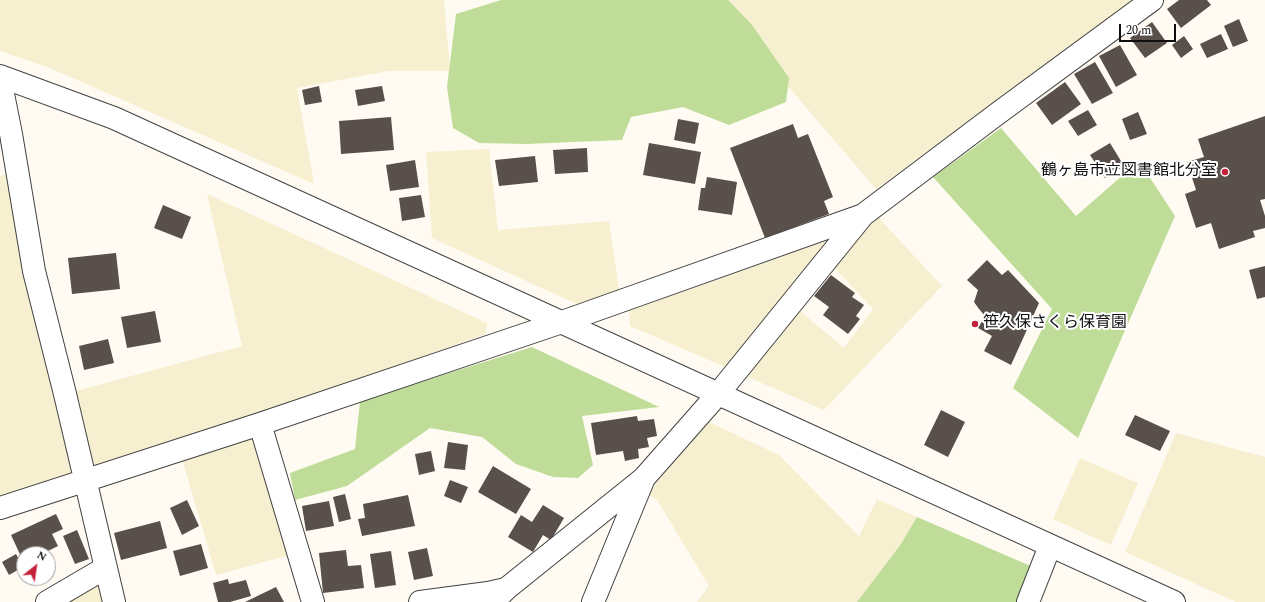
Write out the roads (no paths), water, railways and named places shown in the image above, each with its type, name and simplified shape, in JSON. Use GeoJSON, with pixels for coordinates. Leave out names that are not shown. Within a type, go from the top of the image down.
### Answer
{"type":"FeatureCollection","features":[{"type":"Feature","properties":{"kind":"street"},"geometry":{"type":"LineString","coordinates":[[420,602],[488,593],[500,596],[644,478],[718,394],[863,215],[1152,0]]}},
{"type":"Feature","properties":{"kind":"street"},"geometry":{"type":"LineString","coordinates":[[114,602],[34,271],[2,102],[0,78],[114,118],[1174,602]]}},
{"type":"Feature","properties":{"kind":"street"},"geometry":{"type":"LineString","coordinates":[[0,508],[260,424],[562,322],[863,215]]}},
{"type":"Feature","properties":{"kind":"street"},"geometry":{"type":"LineString","coordinates":[[260,424],[313,602]]}},
{"type":"Feature","properties":{"kind":"street"},"geometry":{"type":"LineString","coordinates":[[593,602],[644,478]]}},
{"type":"Feature","properties":{"kind":"street"},"geometry":{"type":"LineString","coordinates":[[1028,602],[1050,546]]}},
{"type":"Feature","properties":{"kind":"street"},"geometry":{"type":"LineString","coordinates":[[47,602],[105,568]]}},
{"type":"Feature","properties":{"kind":"place","name":"鶴ヶ島市立図書館北分室"},"geometry":{"type":"Point","coordinates":[1225,172]}},
{"type":"Feature","properties":{"kind":"place","name":"笹久保さくら保育園"},"geometry":{"type":"Point","coordinates":[975,324]}}]}
